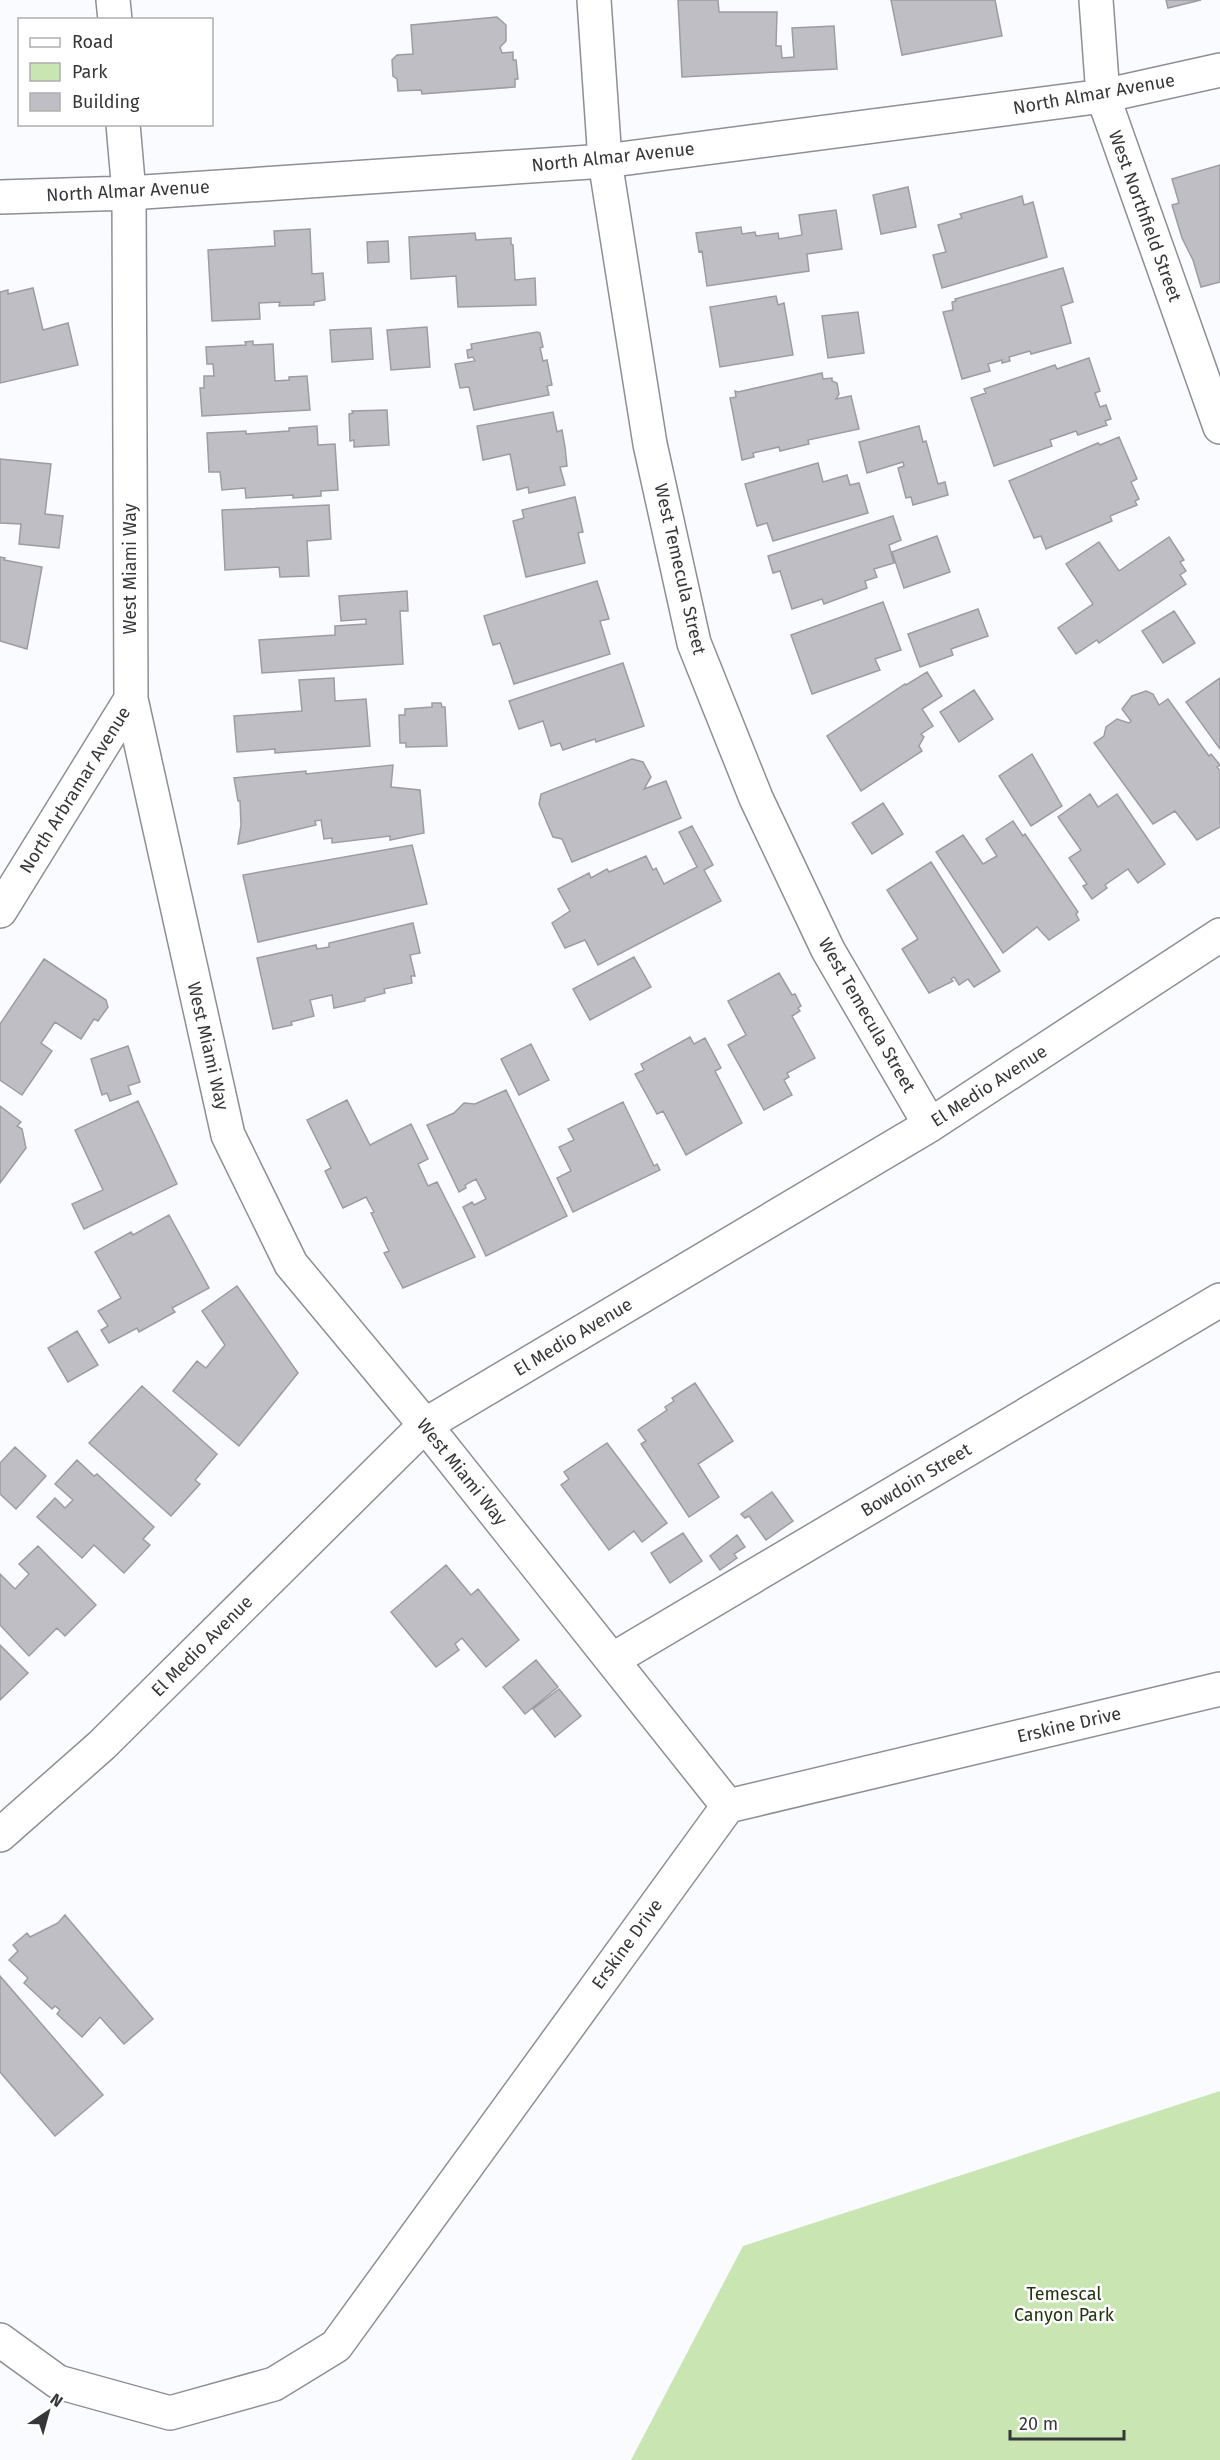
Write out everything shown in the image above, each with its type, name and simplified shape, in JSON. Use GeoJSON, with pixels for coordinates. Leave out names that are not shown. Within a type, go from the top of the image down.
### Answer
{"type":"FeatureCollection","features":[{"type":"Feature","properties":{"kind":"street"},"geometry":{"type":"LineString","coordinates":[[113,0],[115,18]]}},
{"type":"Feature","properties":{"kind":"street","name":"West Temecula Street"},"geometry":{"type":"LineString","coordinates":[[594,0],[605,161],[650,444],[694,643],[756,798],[828,950],[930,1125]]}},
{"type":"Feature","properties":{"kind":"street","name":"West Northfield Street"},"geometry":{"type":"LineString","coordinates":[[1096,0],[1103,96],[1220,427]]}},
{"type":"Feature","properties":{"kind":"street","name":"North Almar Avenue"},"geometry":{"type":"LineString","coordinates":[[0,197],[129,193],[605,161],[1103,96],[1220,70]]}},
{"type":"Feature","properties":{"kind":"street","name":"West Miami Way"},"geometry":{"type":"LineString","coordinates":[[123,126],[129,193],[130,699],[228,1135],[291,1264],[425,1425],[728,1806]]}},
{"type":"Feature","properties":{"kind":"street","name":"North Arbramar Avenue"},"geometry":{"type":"LineString","coordinates":[[0,911],[130,699]]}},
{"type":"Feature","properties":{"kind":"street","name":"El Medio Avenue"},"geometry":{"type":"LineString","coordinates":[[0,1834],[102,1746],[425,1425],[930,1125],[1220,935]]}},
{"type":"Feature","properties":{"kind":"street","name":"Bowdoin Street"},"geometry":{"type":"LineString","coordinates":[[612,1660],[1220,1299]]}},
{"type":"Feature","properties":{"kind":"street","name":"Erskine Drive"},"geometry":{"type":"LineString","coordinates":[[0,2340],[58,2382],[170,2413],[274,2384],[336,2346],[728,1806],[1220,1689]]}},
{"type":"Feature","properties":{"kind":"green space","name":"Temescal Canyon Park"},"geometry":{"type":"Polygon","coordinates":[[[1220,2091],[1220,2460],[631,2460],[743,2246],[1220,2091]]]}},
{"type":"Feature","properties":{"kind":"building"},"geometry":{"type":"Polygon","coordinates":[[[678,0],[718,0],[719,12],[777,12],[776,46],[781,46],[782,58],[794,57],[792,28],[834,26],[837,69],[682,77],[678,0]]]}},
{"type":"Feature","properties":{"kind":"building"},"geometry":{"type":"Polygon","coordinates":[[[891,0],[995,0],[1002,36],[902,55],[891,0]]]}},
{"type":"Feature","properties":{"kind":"building"},"geometry":{"type":"Polygon","coordinates":[[[1166,0],[1201,0],[1168,8],[1166,0]]]}},
{"type":"Feature","properties":{"kind":"building"},"geometry":{"type":"Polygon","coordinates":[[[497,17],[506,25],[506,41],[500,47],[502,53],[513,52],[513,60],[516,60],[518,79],[515,79],[515,87],[422,94],[421,90],[398,91],[397,79],[393,76],[392,60],[397,55],[413,54],[411,25],[497,17]]]}},
{"type":"Feature","properties":{"kind":"building"},"geometry":{"type":"Polygon","coordinates":[[[1220,165],[1220,282],[1201,287],[1172,205],[1179,203],[1172,179],[1220,165]]]}},
{"type":"Feature","properties":{"kind":"building"},"geometry":{"type":"Polygon","coordinates":[[[908,187],[916,227],[881,234],[873,195],[908,187]]]}},
{"type":"Feature","properties":{"kind":"building"},"geometry":{"type":"Polygon","coordinates":[[[1022,196],[1024,205],[1033,202],[1047,257],[942,288],[933,255],[946,252],[938,225],[962,218],[960,214],[1022,196]]]}},
{"type":"Feature","properties":{"kind":"building"},"geometry":{"type":"Polygon","coordinates":[[[836,210],[842,249],[807,254],[809,271],[707,286],[702,251],[699,252],[696,233],[741,227],[742,234],[755,232],[756,236],[778,233],[779,239],[802,235],[799,215],[836,210]]]}},
{"type":"Feature","properties":{"kind":"building"},"geometry":{"type":"Polygon","coordinates":[[[310,229],[312,274],[323,273],[325,300],[314,302],[314,305],[279,306],[280,302],[259,303],[260,319],[212,321],[208,250],[275,246],[274,231],[310,229]]]}},
{"type":"Feature","properties":{"kind":"building"},"geometry":{"type":"Polygon","coordinates":[[[475,233],[476,240],[511,238],[515,280],[535,278],[536,305],[458,307],[456,276],[411,279],[409,237],[475,233]]]}},
{"type":"Feature","properties":{"kind":"building"},"geometry":{"type":"Polygon","coordinates":[[[388,241],[389,262],[368,263],[367,242],[388,241]]]}},
{"type":"Feature","properties":{"kind":"building"},"geometry":{"type":"Polygon","coordinates":[[[1063,268],[1073,302],[1061,306],[1071,343],[1031,354],[1030,351],[1009,357],[1010,361],[1002,363],[1002,360],[988,364],[990,371],[962,379],[943,312],[953,310],[952,302],[956,301],[955,299],[1063,268]]]}},
{"type":"Feature","properties":{"kind":"building"},"geometry":{"type":"Polygon","coordinates":[[[33,288],[43,330],[68,323],[78,365],[0,383],[0,292],[8,290],[8,294],[33,288]]]}},
{"type":"Feature","properties":{"kind":"building"},"geometry":{"type":"Polygon","coordinates":[[[776,296],[778,305],[784,303],[793,355],[720,367],[710,307],[776,296]]]}},
{"type":"Feature","properties":{"kind":"building"},"geometry":{"type":"Polygon","coordinates":[[[858,312],[864,353],[828,358],[822,316],[858,312]]]}},
{"type":"Feature","properties":{"kind":"building"},"geometry":{"type":"Polygon","coordinates":[[[427,327],[430,367],[391,370],[387,330],[427,327]]]}},
{"type":"Feature","properties":{"kind":"building"},"geometry":{"type":"Polygon","coordinates":[[[371,328],[373,359],[332,362],[330,330],[371,328]]]}},
{"type":"Feature","properties":{"kind":"building"},"geometry":{"type":"Polygon","coordinates":[[[540,333],[543,361],[547,360],[552,385],[547,386],[549,395],[474,410],[469,387],[460,388],[455,364],[475,361],[473,357],[468,358],[467,350],[472,349],[471,344],[540,333]]]}},
{"type":"Feature","properties":{"kind":"building"},"geometry":{"type":"Polygon","coordinates":[[[253,341],[253,345],[273,344],[275,381],[307,376],[310,410],[202,416],[200,388],[204,388],[204,376],[214,376],[213,364],[207,364],[206,347],[246,345],[245,342],[253,341]]]}},
{"type":"Feature","properties":{"kind":"building"},"geometry":{"type":"Polygon","coordinates":[[[1089,358],[1100,391],[1095,393],[1100,407],[1106,405],[1111,419],[1105,421],[1107,425],[1078,435],[1076,431],[1050,440],[1052,446],[994,466],[971,398],[986,393],[984,389],[1055,365],[1057,369],[1089,358]]]}},
{"type":"Feature","properties":{"kind":"building"},"geometry":{"type":"Polygon","coordinates":[[[822,373],[823,379],[832,378],[832,381],[837,383],[839,394],[836,399],[851,396],[859,429],[808,440],[809,444],[780,451],[779,447],[753,453],[754,457],[742,460],[730,398],[736,397],[735,391],[822,373]]]}},
{"type":"Feature","properties":{"kind":"building"},"geometry":{"type":"Polygon","coordinates":[[[387,410],[389,445],[354,447],[354,440],[350,441],[349,414],[353,413],[352,411],[387,410]]]}},
{"type":"Feature","properties":{"kind":"building"},"geometry":{"type":"Polygon","coordinates":[[[553,412],[557,432],[562,430],[565,447],[567,466],[560,467],[565,485],[529,493],[528,487],[517,490],[510,454],[483,460],[477,426],[553,412]]]}},
{"type":"Feature","properties":{"kind":"building"},"geometry":{"type":"Polygon","coordinates":[[[317,426],[318,445],[335,444],[338,490],[321,491],[321,496],[246,498],[245,488],[222,490],[220,472],[209,472],[207,433],[246,431],[246,434],[289,431],[289,428],[317,426]]]}},
{"type":"Feature","properties":{"kind":"building"},"geometry":{"type":"Polygon","coordinates":[[[919,426],[923,442],[926,441],[938,484],[945,482],[948,495],[913,505],[911,497],[906,498],[898,468],[904,466],[903,462],[867,473],[859,442],[919,426]]]}},
{"type":"Feature","properties":{"kind":"building"},"geometry":{"type":"Polygon","coordinates":[[[1119,437],[1137,479],[1131,482],[1139,499],[1135,501],[1137,505],[1110,516],[1112,521],[1046,549],[1041,536],[1034,538],[1009,481],[1098,443],[1100,445],[1119,437]]]}},
{"type":"Feature","properties":{"kind":"building"},"geometry":{"type":"Polygon","coordinates":[[[0,459],[51,464],[45,514],[63,516],[59,548],[19,544],[21,524],[0,523],[0,459]]]}},
{"type":"Feature","properties":{"kind":"building"},"geometry":{"type":"Polygon","coordinates":[[[818,463],[823,482],[847,475],[850,485],[859,483],[868,513],[773,541],[767,523],[757,526],[745,484],[818,463]]]}},
{"type":"Feature","properties":{"kind":"building"},"geometry":{"type":"Polygon","coordinates":[[[575,497],[583,532],[578,533],[585,563],[526,577],[513,521],[524,518],[522,510],[575,497]]]}},
{"type":"Feature","properties":{"kind":"building"},"geometry":{"type":"Polygon","coordinates":[[[329,505],[331,539],[307,541],[309,576],[280,577],[279,567],[225,570],[222,510],[329,505]]]}},
{"type":"Feature","properties":{"kind":"building"},"geometry":{"type":"Polygon","coordinates":[[[893,516],[901,540],[889,545],[894,563],[874,569],[877,577],[865,581],[867,588],[824,604],[822,599],[792,609],[780,571],[773,573],[768,556],[893,516]]]}},
{"type":"Feature","properties":{"kind":"building"},"geometry":{"type":"Polygon","coordinates":[[[937,536],[950,572],[904,588],[892,552],[937,536]]]}},
{"type":"Feature","properties":{"kind":"building"},"geometry":{"type":"Polygon","coordinates":[[[1169,537],[1184,560],[1180,562],[1186,571],[1180,575],[1186,584],[1099,643],[1097,640],[1076,654],[1058,628],[1093,604],[1066,564],[1099,542],[1119,571],[1169,537]]]}},
{"type":"Feature","properties":{"kind":"building"},"geometry":{"type":"Polygon","coordinates":[[[0,557],[5,558],[4,560],[42,567],[27,649],[0,641],[0,557]]]}},
{"type":"Feature","properties":{"kind":"building"},"geometry":{"type":"Polygon","coordinates":[[[597,581],[609,619],[600,621],[610,654],[514,684],[500,643],[493,645],[484,616],[597,581]]]}},
{"type":"Feature","properties":{"kind":"building"},"geometry":{"type":"Polygon","coordinates":[[[407,591],[408,611],[400,611],[403,664],[262,673],[259,640],[335,635],[335,626],[366,624],[366,619],[341,621],[339,596],[407,591]]]}},
{"type":"Feature","properties":{"kind":"building"},"geometry":{"type":"Polygon","coordinates":[[[883,602],[901,650],[875,659],[880,670],[812,694],[791,635],[883,602]]]}},
{"type":"Feature","properties":{"kind":"building"},"geometry":{"type":"Polygon","coordinates":[[[978,609],[988,636],[951,649],[953,655],[920,667],[908,634],[978,609]]]}},
{"type":"Feature","properties":{"kind":"building"},"geometry":{"type":"Polygon","coordinates":[[[1174,611],[1195,643],[1163,663],[1142,631],[1174,611]]]}},
{"type":"Feature","properties":{"kind":"building"},"geometry":{"type":"Polygon","coordinates":[[[623,663],[644,726],[563,750],[560,743],[551,746],[543,721],[519,729],[509,701],[623,663]]]}},
{"type":"Feature","properties":{"kind":"building"},"geometry":{"type":"Polygon","coordinates":[[[927,672],[942,696],[922,709],[933,726],[921,734],[924,737],[919,746],[922,751],[861,791],[827,736],[927,672]]]}},
{"type":"Feature","properties":{"kind":"building"},"geometry":{"type":"Polygon","coordinates":[[[334,678],[335,701],[366,699],[370,746],[275,753],[275,749],[237,752],[234,716],[302,711],[299,680],[334,678]]]}},
{"type":"Feature","properties":{"kind":"building"},"geometry":{"type":"Polygon","coordinates":[[[1220,678],[1220,749],[1186,702],[1220,678]]]}},
{"type":"Feature","properties":{"kind":"building"},"geometry":{"type":"Polygon","coordinates":[[[974,690],[993,719],[959,742],[940,712],[974,690]]]}},
{"type":"Feature","properties":{"kind":"building"},"geometry":{"type":"Polygon","coordinates":[[[1146,691],[1153,694],[1159,705],[1168,699],[1209,756],[1211,754],[1220,765],[1217,767],[1220,771],[1220,827],[1197,840],[1175,811],[1153,824],[1094,743],[1104,736],[1106,727],[1117,719],[1129,723],[1131,721],[1122,709],[1132,696],[1146,691]]]}},
{"type":"Feature","properties":{"kind":"building"},"geometry":{"type":"Polygon","coordinates":[[[432,703],[441,703],[442,707],[445,707],[447,746],[406,747],[406,743],[400,743],[399,715],[405,715],[405,709],[432,707],[432,703]]]}},
{"type":"Feature","properties":{"kind":"building"},"geometry":{"type":"Polygon","coordinates":[[[1032,754],[1062,806],[1031,826],[999,776],[1032,754]]]}},
{"type":"Feature","properties":{"kind":"building"},"geometry":{"type":"Polygon","coordinates":[[[632,759],[643,762],[651,777],[644,789],[666,781],[681,818],[572,862],[562,839],[553,837],[539,804],[541,794],[632,759]]]}},
{"type":"Feature","properties":{"kind":"building"},"geometry":{"type":"Polygon","coordinates":[[[393,765],[391,787],[420,790],[424,833],[390,840],[390,836],[332,843],[332,838],[324,839],[321,820],[315,821],[316,825],[238,844],[241,825],[240,801],[238,801],[234,778],[306,771],[306,774],[393,765]]]}},
{"type":"Feature","properties":{"kind":"building"},"geometry":{"type":"Polygon","coordinates":[[[1090,794],[1098,807],[1117,794],[1165,864],[1138,883],[1128,869],[1105,885],[1107,888],[1092,899],[1083,886],[1087,884],[1069,858],[1081,850],[1058,817],[1090,794]]]}},
{"type":"Feature","properties":{"kind":"building"},"geometry":{"type":"Polygon","coordinates":[[[883,803],[903,834],[872,854],[852,823],[883,803]]]}},
{"type":"Feature","properties":{"kind":"building"},"geometry":{"type":"Polygon","coordinates":[[[1013,821],[1023,836],[1025,834],[1078,912],[1076,914],[1079,920],[1049,940],[1037,927],[1003,953],[936,852],[963,835],[983,864],[997,856],[986,839],[1013,821]]]}},
{"type":"Feature","properties":{"kind":"building"},"geometry":{"type":"Polygon","coordinates":[[[692,826],[713,865],[704,870],[721,901],[598,965],[585,940],[565,948],[552,923],[570,911],[558,889],[589,873],[591,878],[607,869],[609,872],[646,856],[653,870],[656,868],[664,884],[697,867],[679,832],[692,826]]]}},
{"type":"Feature","properties":{"kind":"building"},"geometry":{"type":"Polygon","coordinates":[[[412,845],[427,904],[258,942],[243,875],[412,845]]]}},
{"type":"Feature","properties":{"kind":"building"},"geometry":{"type":"Polygon","coordinates":[[[931,862],[1000,971],[974,987],[968,979],[959,985],[954,977],[951,979],[953,981],[929,993],[902,949],[918,939],[887,890],[931,862]]]}},
{"type":"Feature","properties":{"kind":"building"},"geometry":{"type":"Polygon","coordinates":[[[413,923],[420,953],[410,955],[415,976],[411,976],[412,983],[384,989],[385,993],[365,998],[365,1001],[334,1008],[332,995],[310,1000],[314,1016],[291,1022],[292,1025],[273,1029],[257,958],[316,945],[317,949],[329,947],[329,943],[413,923]]]}},
{"type":"Feature","properties":{"kind":"building"},"geometry":{"type":"Polygon","coordinates":[[[634,957],[651,987],[590,1020],[573,989],[634,957]]]}},
{"type":"Feature","properties":{"kind":"building"},"geometry":{"type":"Polygon","coordinates":[[[44,959],[106,1000],[108,1007],[98,1021],[94,1019],[81,1039],[55,1022],[41,1043],[52,1051],[22,1095],[0,1080],[0,1024],[44,959]]]}},
{"type":"Feature","properties":{"kind":"building"},"geometry":{"type":"Polygon","coordinates":[[[779,973],[801,1006],[798,1008],[800,1011],[792,1016],[815,1058],[787,1073],[789,1077],[784,1080],[792,1095],[764,1110],[728,1045],[746,1035],[728,1001],[779,973]]]}},
{"type":"Feature","properties":{"kind":"building"},"geometry":{"type":"Polygon","coordinates":[[[690,1037],[694,1044],[705,1038],[721,1068],[715,1071],[742,1123],[686,1155],[663,1111],[657,1114],[635,1074],[644,1070],[641,1064],[690,1037]]]}},
{"type":"Feature","properties":{"kind":"building"},"geometry":{"type":"Polygon","coordinates":[[[531,1044],[549,1080],[519,1095],[501,1059],[531,1044]]]}},
{"type":"Feature","properties":{"kind":"building"},"geometry":{"type":"Polygon","coordinates":[[[128,1046],[140,1082],[128,1086],[131,1094],[110,1101],[107,1093],[102,1095],[91,1059],[128,1046]]]}},
{"type":"Feature","properties":{"kind":"building"},"geometry":{"type":"Polygon","coordinates":[[[506,1090],[567,1216],[486,1256],[463,1207],[486,1199],[476,1179],[465,1185],[466,1188],[459,1192],[427,1125],[454,1113],[464,1103],[475,1104],[506,1090]]]}},
{"type":"Feature","properties":{"kind":"building"},"geometry":{"type":"Polygon","coordinates":[[[347,1100],[370,1145],[411,1124],[428,1159],[418,1164],[428,1186],[437,1182],[475,1257],[403,1288],[384,1253],[389,1251],[366,1197],[343,1208],[325,1171],[331,1168],[307,1120],[347,1100]]]}},
{"type":"Feature","properties":{"kind":"building"},"geometry":{"type":"Polygon","coordinates":[[[138,1101],[177,1184],[84,1229],[72,1204],[103,1190],[75,1130],[138,1101]]]}},
{"type":"Feature","properties":{"kind":"building"},"geometry":{"type":"Polygon","coordinates":[[[623,1102],[654,1166],[657,1164],[660,1170],[573,1212],[557,1178],[571,1171],[559,1147],[574,1140],[568,1129],[623,1102]]]}},
{"type":"Feature","properties":{"kind":"building"},"geometry":{"type":"Polygon","coordinates":[[[0,1106],[21,1122],[17,1126],[22,1129],[26,1148],[0,1183],[0,1106]]]}},
{"type":"Feature","properties":{"kind":"building"},"geometry":{"type":"Polygon","coordinates":[[[169,1215],[209,1288],[172,1308],[175,1312],[139,1332],[137,1328],[109,1343],[101,1330],[108,1326],[98,1311],[121,1298],[95,1252],[169,1215]]]}},
{"type":"Feature","properties":{"kind":"building"},"geometry":{"type":"Polygon","coordinates":[[[237,1286],[298,1373],[239,1446],[173,1391],[197,1361],[206,1368],[225,1345],[202,1311],[237,1286]]]}},
{"type":"Feature","properties":{"kind":"building"},"geometry":{"type":"Polygon","coordinates":[[[77,1331],[98,1365],[68,1382],[48,1348],[77,1331]]]}},
{"type":"Feature","properties":{"kind":"building"},"geometry":{"type":"Polygon","coordinates":[[[695,1383],[733,1441],[698,1464],[719,1497],[689,1517],[641,1444],[646,1441],[638,1430],[667,1410],[665,1407],[674,1401],[672,1398],[695,1383]]]}},
{"type":"Feature","properties":{"kind":"building"},"geometry":{"type":"Polygon","coordinates":[[[142,1386],[217,1454],[195,1480],[200,1484],[171,1516],[89,1443],[142,1386]]]}},
{"type":"Feature","properties":{"kind":"building"},"geometry":{"type":"Polygon","coordinates":[[[607,1443],[667,1523],[642,1542],[634,1531],[609,1550],[561,1485],[569,1479],[564,1472],[607,1443]]]}},
{"type":"Feature","properties":{"kind":"building"},"geometry":{"type":"Polygon","coordinates":[[[15,1447],[46,1476],[16,1509],[0,1494],[0,1463],[15,1447]]]}},
{"type":"Feature","properties":{"kind":"building"},"geometry":{"type":"Polygon","coordinates":[[[77,1460],[94,1476],[97,1474],[154,1527],[143,1539],[150,1545],[124,1573],[94,1545],[82,1558],[37,1517],[55,1498],[65,1508],[73,1500],[55,1484],[77,1460]]]}},
{"type":"Feature","properties":{"kind":"building"},"geometry":{"type":"Polygon","coordinates":[[[772,1492],[793,1521],[766,1540],[749,1516],[745,1518],[741,1514],[772,1492]]]}},
{"type":"Feature","properties":{"kind":"building"},"geometry":{"type":"Polygon","coordinates":[[[683,1533],[702,1561],[670,1583],[651,1553],[683,1533]]]}},
{"type":"Feature","properties":{"kind":"building"},"geometry":{"type":"Polygon","coordinates":[[[737,1535],[745,1547],[734,1554],[737,1558],[720,1570],[710,1556],[737,1535]]]}},
{"type":"Feature","properties":{"kind":"building"},"geometry":{"type":"Polygon","coordinates":[[[38,1546],[96,1605],[65,1636],[57,1628],[29,1656],[0,1625],[0,1574],[15,1589],[29,1574],[19,1564],[38,1546]]]}},
{"type":"Feature","properties":{"kind":"building"},"geometry":{"type":"Polygon","coordinates":[[[446,1565],[471,1595],[478,1589],[519,1640],[486,1667],[462,1638],[455,1644],[459,1650],[436,1667],[391,1612],[446,1565]]]}},
{"type":"Feature","properties":{"kind":"building"},"geometry":{"type":"Polygon","coordinates":[[[0,1645],[28,1673],[0,1700],[0,1645]]]}},
{"type":"Feature","properties":{"kind":"building"},"geometry":{"type":"Polygon","coordinates":[[[536,1660],[558,1687],[525,1714],[503,1687],[536,1660]]]}},
{"type":"Feature","properties":{"kind":"building"},"geometry":{"type":"Polygon","coordinates":[[[559,1689],[581,1716],[555,1737],[533,1709],[559,1689]]]}},
{"type":"Feature","properties":{"kind":"building"},"geometry":{"type":"Polygon","coordinates":[[[65,1915],[153,2019],[124,2044],[100,2017],[82,2037],[57,2014],[60,2010],[55,2006],[52,2009],[24,1983],[28,1978],[9,1960],[18,1951],[13,1945],[27,1933],[30,1937],[58,1923],[65,1915]]]}},
{"type":"Feature","properties":{"kind":"building"},"geometry":{"type":"Polygon","coordinates":[[[0,1976],[103,2095],[55,2136],[0,2072],[0,1976]]]}}]}
